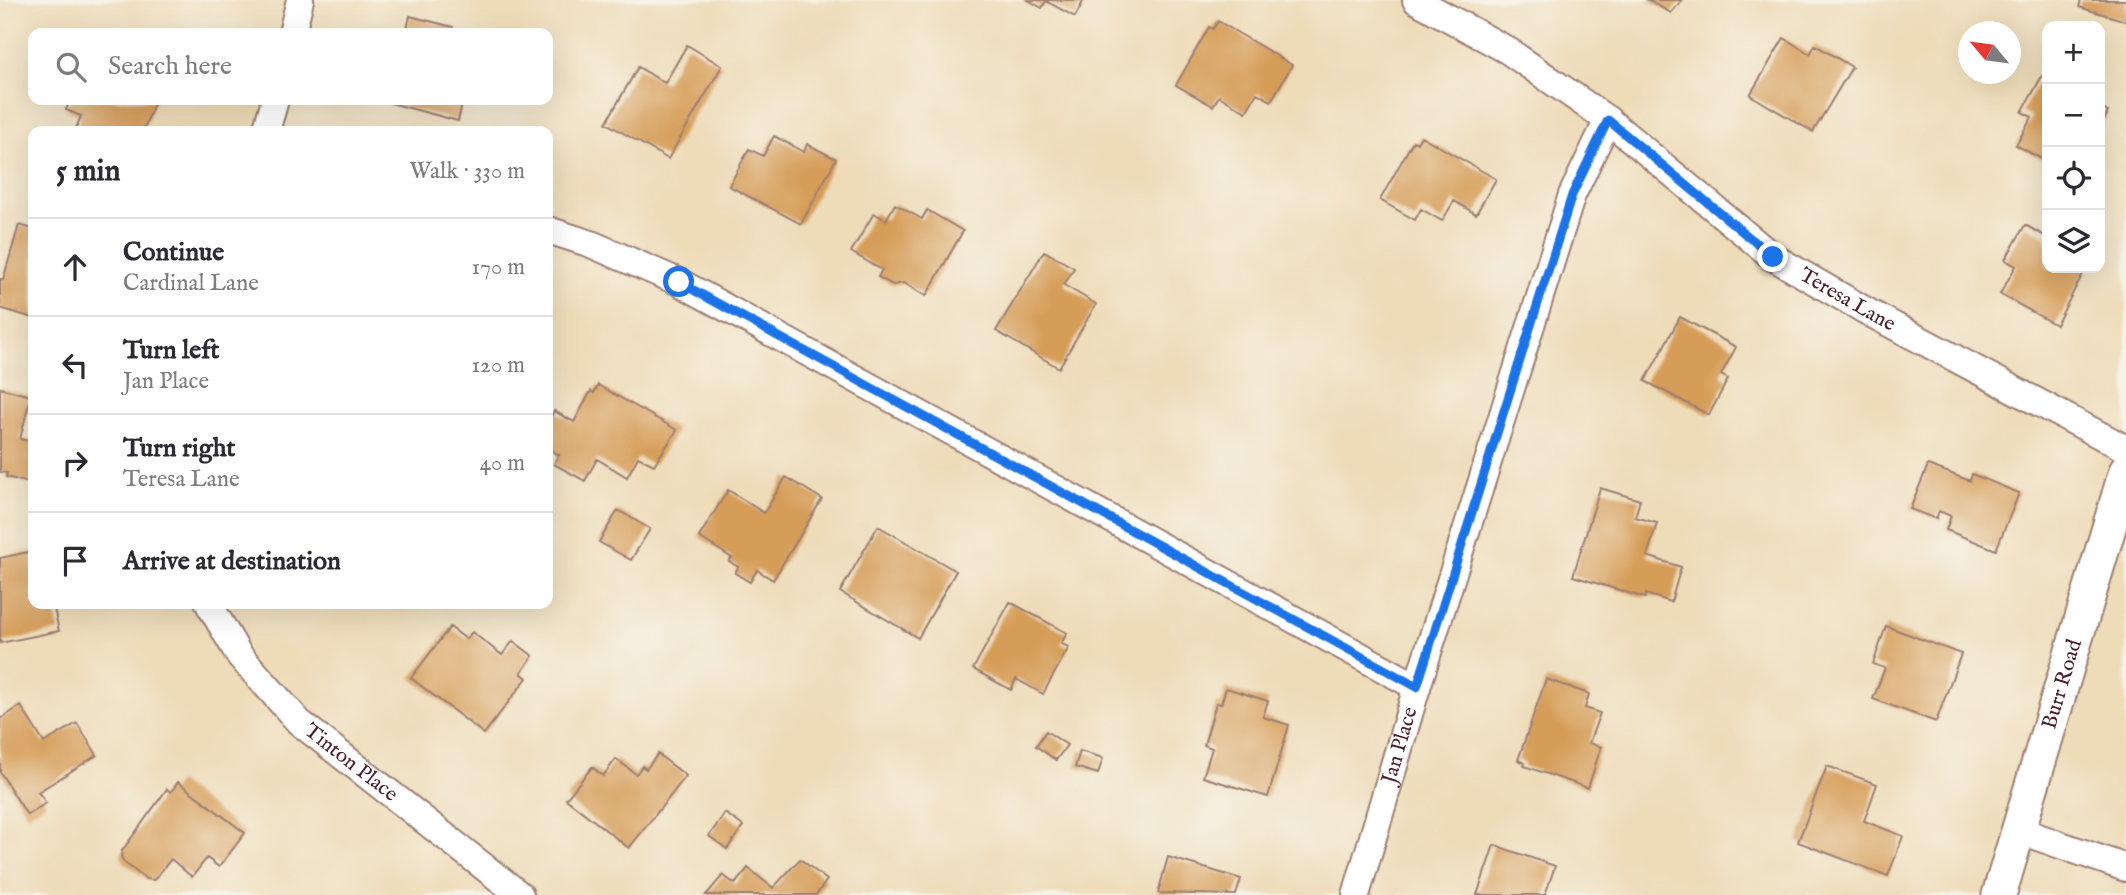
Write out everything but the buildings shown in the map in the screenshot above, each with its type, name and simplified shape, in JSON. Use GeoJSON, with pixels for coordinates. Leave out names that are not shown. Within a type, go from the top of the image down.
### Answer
{"type":"FeatureCollection","features":[{"type":"Feature","properties":{"kind":"street"},"geometry":{"type":"LineString","coordinates":[[293,28],[300,0]]}},
{"type":"Feature","properties":{"kind":"street","name":"Teresa Lane"},"geometry":{"type":"LineString","coordinates":[[1416,0],[1507,50],[1608,120],[1773,257],[1867,312],[2126,449]]}},
{"type":"Feature","properties":{"kind":"street"},"geometry":{"type":"LineString","coordinates":[[268,126],[274,105]]}},
{"type":"Feature","properties":{"kind":"street","name":"Jan Place"},"geometry":{"type":"LineString","coordinates":[[1356,895],[1417,687],[1572,195],[1608,120]]}},
{"type":"Feature","properties":{"kind":"street"},"geometry":{"type":"LineString","coordinates":[[553,232],[591,244],[679,282],[1417,687]]}},
{"type":"Feature","properties":{"kind":"street","name":"Burr Road"},"geometry":{"type":"LineString","coordinates":[[1999,895],[2126,471]]}},
{"type":"Feature","properties":{"kind":"street","name":"Tinton Place"},"geometry":{"type":"LineString","coordinates":[[212,609],[239,655],[299,722],[520,895]]}},
{"type":"Feature","properties":{"kind":"street"},"geometry":{"type":"LineString","coordinates":[[2018,830],[2126,868]]}},
{"type":"Feature","properties":{"kind":"route"},"geometry":{"type":"LineString","coordinates":[[679,282],[1417,687],[1572,195],[1608,120],[1773,257]]}}]}
